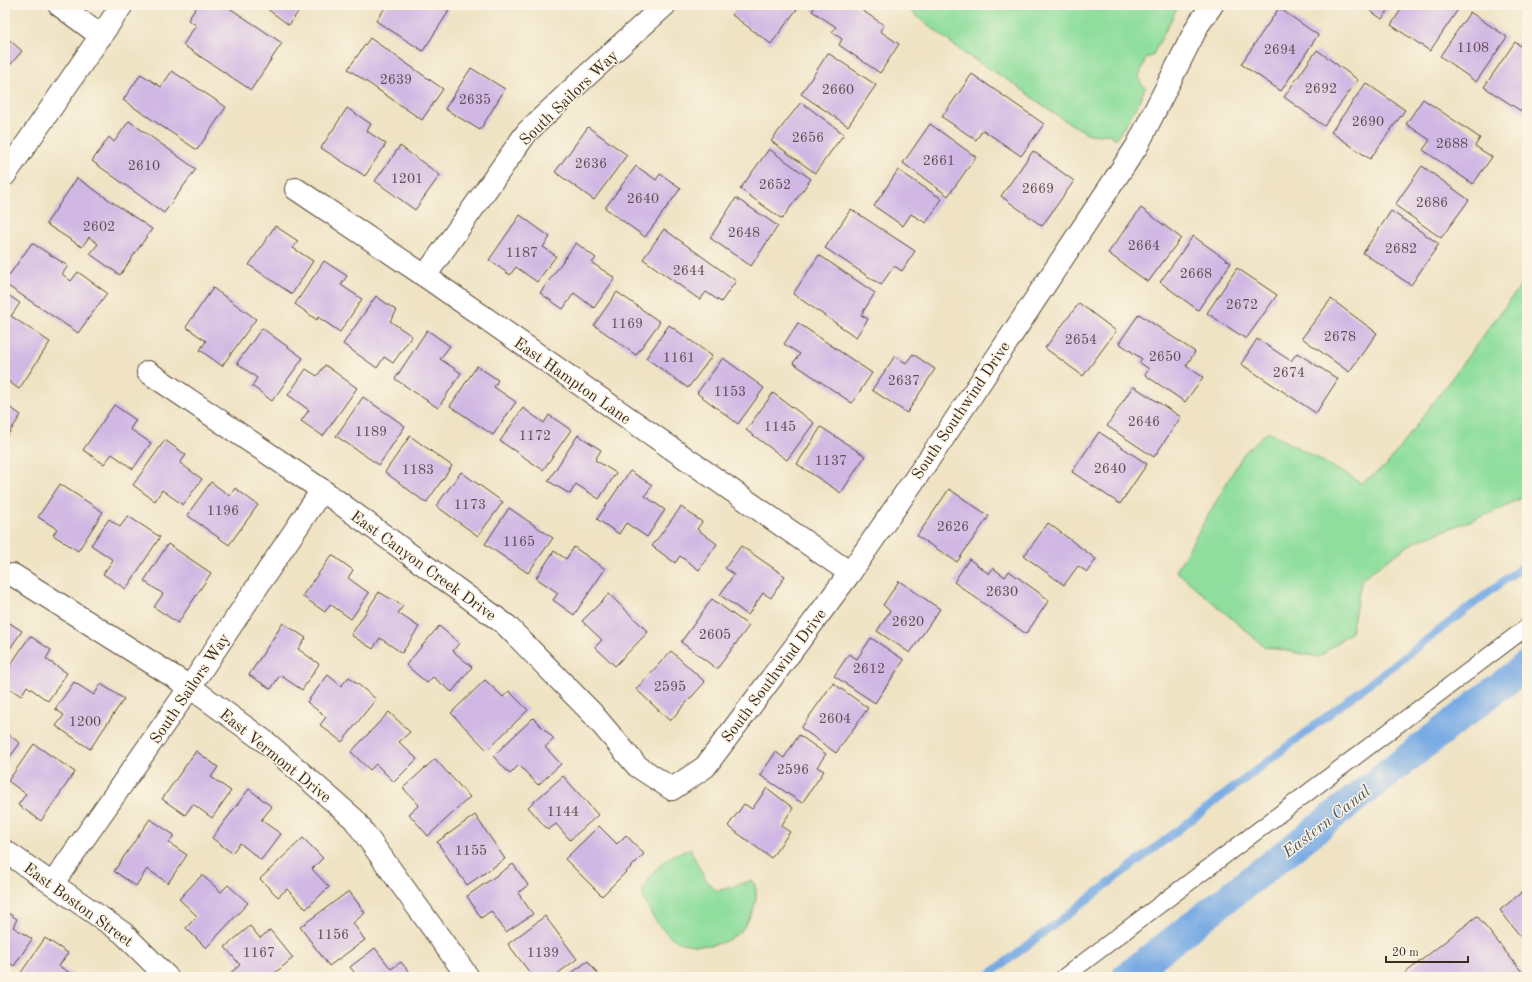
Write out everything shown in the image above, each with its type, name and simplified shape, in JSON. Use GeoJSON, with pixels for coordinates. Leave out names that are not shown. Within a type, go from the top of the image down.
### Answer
{"type":"FeatureCollection","features":[{"type":"Feature","properties":{"kind":"street"},"geometry":{"type":"LineString","coordinates":[[59,5],[101,36]]}},
{"type":"Feature","properties":{"kind":"street"},"geometry":{"type":"LineString","coordinates":[[5,175],[122,5]]}},
{"type":"Feature","properties":{"kind":"street","name":"South Sailors Way"},"geometry":{"type":"LineString","coordinates":[[424,276],[527,132],[665,5]]}},
{"type":"Feature","properties":{"kind":"street","name":"South Southwind Drive"},"geometry":{"type":"LineString","coordinates":[[672,789],[705,767],[850,573],[942,440],[1137,146],[1198,24],[1212,5]]}},
{"type":"Feature","properties":{"kind":"street","name":"East Hampton Lane"},"geometry":{"type":"LineString","coordinates":[[296,189],[424,276],[850,573]]}},
{"type":"Feature","properties":{"kind":"street","name":"East Canyon Creek Drive"},"geometry":{"type":"LineString","coordinates":[[148,372],[322,490],[506,625],[592,713],[637,766],[672,789]]}},
{"type":"Feature","properties":{"kind":"street","name":"South Sailors Way"},"geometry":{"type":"LineString","coordinates":[[53,883],[190,688],[322,490]]}},
{"type":"Feature","properties":{"kind":"street","name":"East Vermont Drive"},"geometry":{"type":"LineString","coordinates":[[13,575],[190,688],[267,743],[354,819],[468,977]]}},
{"type":"Feature","properties":{"kind":"street","name":"East Boston Street"},"geometry":{"type":"LineString","coordinates":[[5,851],[123,933],[167,977]]}},
{"type":"Feature","properties":{"kind":"lane"},"geometry":{"type":"LineString","coordinates":[[1064,977],[1527,627]]}},
{"type":"Feature","properties":{"kind":"green space"},"geometry":{"type":"Polygon","coordinates":[[[903,5],[1179,5],[1152,56],[1146,58],[1139,77],[1141,84],[1146,87],[1131,116],[1116,139],[1109,134],[1089,134],[1062,119],[1011,82],[965,54],[903,5]]]}},
{"type":"Feature","properties":{"kind":"green space"},"geometry":{"type":"Polygon","coordinates":[[[1527,277],[1527,495],[1491,513],[1414,542],[1362,578],[1351,632],[1319,657],[1265,647],[1176,571],[1244,453],[1268,431],[1362,483],[1386,466],[1527,277]]]}},
{"type":"Feature","properties":{"kind":"green space"},"geometry":{"type":"Polygon","coordinates":[[[690,848],[705,878],[718,891],[753,880],[755,885],[756,900],[748,920],[732,938],[718,944],[694,945],[679,942],[666,933],[659,925],[650,912],[643,895],[644,887],[647,881],[664,862],[677,853],[690,848]]]}},
{"type":"Feature","properties":{"kind":"building"},"geometry":{"type":"Polygon","coordinates":[[[198,5],[225,5],[282,43],[251,90],[183,45],[196,25],[188,20],[198,5]]]}},
{"type":"Feature","properties":{"kind":"building"},"geometry":{"type":"Polygon","coordinates":[[[262,5],[303,5],[289,25],[262,5]]]}},
{"type":"Feature","properties":{"kind":"building"},"geometry":{"type":"Polygon","coordinates":[[[387,5],[440,5],[449,11],[423,51],[376,21],[387,5]]]}},
{"type":"Feature","properties":{"kind":"building"},"geometry":{"type":"Polygon","coordinates":[[[739,5],[800,5],[771,44],[732,15],[739,5]]]}},
{"type":"Feature","properties":{"kind":"building"},"geometry":{"type":"Polygon","coordinates":[[[816,5],[854,5],[884,25],[880,31],[899,44],[880,73],[839,45],[842,39],[832,32],[836,27],[812,11],[816,5]]]}},
{"type":"Feature","properties":{"kind":"building"},"geometry":{"type":"Polygon","coordinates":[[[1362,5],[1392,5],[1382,19],[1362,5]]]}},
{"type":"Feature","properties":{"kind":"building"},"geometry":{"type":"Polygon","coordinates":[[[1404,5],[1461,5],[1430,51],[1391,25],[1404,5]]]}},
{"type":"Feature","properties":{"kind":"building"},"geometry":{"type":"Polygon","coordinates":[[[1279,8],[1318,35],[1281,91],[1241,64],[1279,8]]]}},
{"type":"Feature","properties":{"kind":"building"},"geometry":{"type":"Polygon","coordinates":[[[1470,12],[1507,37],[1476,82],[1440,56],[1470,12]]]}},
{"type":"Feature","properties":{"kind":"building"},"geometry":{"type":"Polygon","coordinates":[[[5,36],[22,51],[5,71],[5,36]]]}},
{"type":"Feature","properties":{"kind":"building"},"geometry":{"type":"Polygon","coordinates":[[[370,38],[443,89],[422,120],[348,69],[370,38]]]}},
{"type":"Feature","properties":{"kind":"building"},"geometry":{"type":"Polygon","coordinates":[[[1515,42],[1527,50],[1527,109],[1524,113],[1484,87],[1515,42]]]}},
{"type":"Feature","properties":{"kind":"building"},"geometry":{"type":"Polygon","coordinates":[[[1317,50],[1358,80],[1324,126],[1284,97],[1317,50]]]}},
{"type":"Feature","properties":{"kind":"building"},"geometry":{"type":"Polygon","coordinates":[[[828,53],[876,85],[848,126],[801,94],[828,53]]]}},
{"type":"Feature","properties":{"kind":"building"},"geometry":{"type":"Polygon","coordinates":[[[471,68],[505,89],[480,130],[445,109],[471,68]]]}},
{"type":"Feature","properties":{"kind":"building"},"geometry":{"type":"Polygon","coordinates":[[[172,71],[226,107],[197,150],[123,100],[141,74],[161,87],[172,71]]]}},
{"type":"Feature","properties":{"kind":"building"},"geometry":{"type":"Polygon","coordinates":[[[972,74],[1044,124],[1021,156],[983,130],[976,140],[942,117],[972,74]]]}},
{"type":"Feature","properties":{"kind":"building"},"geometry":{"type":"Polygon","coordinates":[[[1366,83],[1405,110],[1370,159],[1331,132],[1366,83]]]}},
{"type":"Feature","properties":{"kind":"building"},"geometry":{"type":"Polygon","coordinates":[[[1423,99],[1480,138],[1475,146],[1492,157],[1473,184],[1423,150],[1430,140],[1406,124],[1423,99]]]}},
{"type":"Feature","properties":{"kind":"building"},"geometry":{"type":"Polygon","coordinates":[[[801,102],[844,134],[815,173],[771,141],[801,102]]]}},
{"type":"Feature","properties":{"kind":"building"},"geometry":{"type":"Polygon","coordinates":[[[347,108],[371,124],[367,131],[386,144],[365,176],[321,148],[347,108]]]}},
{"type":"Feature","properties":{"kind":"building"},"geometry":{"type":"Polygon","coordinates":[[[129,121],[196,169],[164,213],[92,161],[109,137],[114,142],[129,121]]]}},
{"type":"Feature","properties":{"kind":"building"},"geometry":{"type":"Polygon","coordinates":[[[930,124],[976,157],[948,196],[903,163],[930,124]]]}},
{"type":"Feature","properties":{"kind":"building"},"geometry":{"type":"Polygon","coordinates":[[[588,127],[627,155],[594,200],[555,172],[588,127]]]}},
{"type":"Feature","properties":{"kind":"building"},"geometry":{"type":"Polygon","coordinates":[[[400,146],[440,175],[415,210],[375,181],[400,146]]]}},
{"type":"Feature","properties":{"kind":"building"},"geometry":{"type":"Polygon","coordinates":[[[769,149],[811,179],[782,219],[740,189],[769,149]]]}},
{"type":"Feature","properties":{"kind":"building"},"geometry":{"type":"Polygon","coordinates":[[[1033,151],[1074,181],[1042,226],[1001,196],[1033,151]]]}},
{"type":"Feature","properties":{"kind":"building"},"geometry":{"type":"Polygon","coordinates":[[[636,166],[656,180],[660,174],[681,188],[645,237],[605,208],[636,166]]]}},
{"type":"Feature","properties":{"kind":"building"},"geometry":{"type":"Polygon","coordinates":[[[1422,166],[1469,200],[1441,238],[1395,205],[1422,166]]]}},
{"type":"Feature","properties":{"kind":"building"},"geometry":{"type":"Polygon","coordinates":[[[898,170],[942,199],[926,223],[911,214],[903,226],[874,206],[898,170]]]}},
{"type":"Feature","properties":{"kind":"building"},"geometry":{"type":"Polygon","coordinates":[[[77,178],[152,229],[120,275],[90,254],[98,244],[89,237],[82,247],[46,224],[77,178]]]}},
{"type":"Feature","properties":{"kind":"building"},"geometry":{"type":"Polygon","coordinates":[[[736,198],[778,226],[751,266],[710,238],[736,198]]]}},
{"type":"Feature","properties":{"kind":"building"},"geometry":{"type":"Polygon","coordinates":[[[1141,208],[1181,238],[1148,282],[1108,253],[1141,208]]]}},
{"type":"Feature","properties":{"kind":"building"},"geometry":{"type":"Polygon","coordinates":[[[851,209],[915,251],[902,271],[894,266],[881,285],[825,248],[851,209]]]}},
{"type":"Feature","properties":{"kind":"building"},"geometry":{"type":"Polygon","coordinates":[[[1391,211],[1439,244],[1411,285],[1363,253],[1391,211]]]}},
{"type":"Feature","properties":{"kind":"building"},"geometry":{"type":"Polygon","coordinates":[[[520,215],[550,237],[543,247],[556,256],[537,282],[516,267],[510,275],[489,260],[520,215]]]}},
{"type":"Feature","properties":{"kind":"building"},"geometry":{"type":"Polygon","coordinates":[[[275,226],[298,241],[293,248],[313,261],[292,294],[249,265],[275,226]]]}},
{"type":"Feature","properties":{"kind":"building"},"geometry":{"type":"Polygon","coordinates":[[[664,229],[736,281],[721,302],[706,292],[700,300],[643,259],[664,229]]]}},
{"type":"Feature","properties":{"kind":"building"},"geometry":{"type":"Polygon","coordinates":[[[1193,236],[1231,263],[1198,310],[1160,282],[1193,236]]]}},
{"type":"Feature","properties":{"kind":"building"},"geometry":{"type":"Polygon","coordinates":[[[32,243],[68,266],[62,274],[71,281],[78,272],[107,293],[78,333],[5,284],[5,281],[32,243]]]}},
{"type":"Feature","properties":{"kind":"building"},"geometry":{"type":"Polygon","coordinates":[[[576,243],[596,258],[592,263],[615,278],[594,308],[574,293],[563,309],[540,293],[576,243]]]}},
{"type":"Feature","properties":{"kind":"building"},"geometry":{"type":"Polygon","coordinates":[[[819,255],[875,293],[861,315],[868,319],[856,337],[793,294],[819,255]]]}},
{"type":"Feature","properties":{"kind":"building"},"geometry":{"type":"Polygon","coordinates":[[[324,261],[347,276],[341,285],[362,299],[340,332],[318,317],[317,320],[295,304],[324,261]]]}},
{"type":"Feature","properties":{"kind":"building"},"geometry":{"type":"Polygon","coordinates":[[[1237,268],[1277,295],[1246,339],[1207,313],[1237,268]]]}},
{"type":"Feature","properties":{"kind":"building"},"geometry":{"type":"Polygon","coordinates":[[[213,288],[256,319],[222,366],[200,350],[206,341],[186,327],[213,288]]]}},
{"type":"Feature","properties":{"kind":"building"},"geometry":{"type":"Polygon","coordinates":[[[617,292],[660,322],[636,355],[594,325],[617,292]]]}},
{"type":"Feature","properties":{"kind":"building"},"geometry":{"type":"Polygon","coordinates":[[[5,293],[20,303],[11,316],[50,342],[19,389],[5,379],[5,293]]]}},
{"type":"Feature","properties":{"kind":"building"},"geometry":{"type":"Polygon","coordinates":[[[376,296],[397,311],[390,321],[412,336],[393,363],[384,357],[377,368],[343,344],[376,296]]]}},
{"type":"Feature","properties":{"kind":"building"},"geometry":{"type":"Polygon","coordinates":[[[1331,299],[1377,333],[1349,372],[1302,338],[1331,299]]]}},
{"type":"Feature","properties":{"kind":"building"},"geometry":{"type":"Polygon","coordinates":[[[1079,303],[1116,331],[1083,376],[1045,348],[1079,303]]]}},
{"type":"Feature","properties":{"kind":"building"},"geometry":{"type":"Polygon","coordinates":[[[1139,314],[1195,352],[1186,366],[1203,377],[1185,402],[1145,375],[1149,369],[1139,362],[1142,359],[1119,343],[1139,314]]]}},
{"type":"Feature","properties":{"kind":"building"},"geometry":{"type":"Polygon","coordinates":[[[798,323],[872,373],[852,403],[793,363],[800,354],[784,344],[798,323]]]}},
{"type":"Feature","properties":{"kind":"building"},"geometry":{"type":"Polygon","coordinates":[[[669,325],[712,356],[688,388],[646,358],[669,325]]]}},
{"type":"Feature","properties":{"kind":"building"},"geometry":{"type":"Polygon","coordinates":[[[262,328],[303,358],[272,401],[252,386],[257,378],[237,363],[262,328]]]}},
{"type":"Feature","properties":{"kind":"building"},"geometry":{"type":"Polygon","coordinates":[[[427,330],[450,346],[440,359],[461,373],[438,408],[395,379],[427,330]]]}},
{"type":"Feature","properties":{"kind":"building"},"geometry":{"type":"Polygon","coordinates":[[[1257,339],[1291,361],[1297,353],[1338,379],[1316,413],[1241,364],[1257,339]]]}},
{"type":"Feature","properties":{"kind":"building"},"geometry":{"type":"Polygon","coordinates":[[[913,354],[935,369],[907,413],[872,390],[895,356],[906,363],[913,354]]]}},
{"type":"Feature","properties":{"kind":"building"},"geometry":{"type":"Polygon","coordinates":[[[723,358],[764,388],[738,424],[697,393],[723,358]]]}},
{"type":"Feature","properties":{"kind":"building"},"geometry":{"type":"Polygon","coordinates":[[[325,365],[357,388],[323,436],[301,421],[309,410],[288,395],[306,369],[317,376],[325,365]]]}},
{"type":"Feature","properties":{"kind":"building"},"geometry":{"type":"Polygon","coordinates":[[[477,366],[498,380],[494,387],[516,402],[493,435],[450,406],[477,366]]]}},
{"type":"Feature","properties":{"kind":"building"},"geometry":{"type":"Polygon","coordinates":[[[1133,386],[1181,417],[1154,457],[1107,426],[1133,386]]]}},
{"type":"Feature","properties":{"kind":"building"},"geometry":{"type":"Polygon","coordinates":[[[773,393],[814,423],[787,460],[746,430],[773,393]]]}},
{"type":"Feature","properties":{"kind":"building"},"geometry":{"type":"Polygon","coordinates":[[[363,397],[405,426],[379,465],[336,436],[363,397]]]}},
{"type":"Feature","properties":{"kind":"building"},"geometry":{"type":"Polygon","coordinates":[[[5,404],[21,415],[5,439],[5,404]]]}},
{"type":"Feature","properties":{"kind":"building"},"geometry":{"type":"Polygon","coordinates":[[[114,405],[136,420],[130,429],[151,443],[133,469],[112,454],[104,464],[83,450],[114,405]]]}},
{"type":"Feature","properties":{"kind":"building"},"geometry":{"type":"Polygon","coordinates":[[[523,408],[544,423],[549,415],[571,430],[543,470],[500,441],[523,408]]]}},
{"type":"Feature","properties":{"kind":"building"},"geometry":{"type":"Polygon","coordinates":[[[821,427],[865,456],[841,493],[797,464],[821,427]]]}},
{"type":"Feature","properties":{"kind":"building"},"geometry":{"type":"Polygon","coordinates":[[[1099,432],[1147,464],[1120,504],[1072,472],[1099,432]]]}},
{"type":"Feature","properties":{"kind":"building"},"geometry":{"type":"Polygon","coordinates":[[[578,435],[601,450],[595,460],[616,473],[599,499],[576,484],[570,494],[548,481],[578,435]]]}},
{"type":"Feature","properties":{"kind":"building"},"geometry":{"type":"Polygon","coordinates":[[[410,436],[452,466],[426,503],[385,472],[410,436]]]}},
{"type":"Feature","properties":{"kind":"building"},"geometry":{"type":"Polygon","coordinates":[[[165,440],[186,455],[180,463],[202,479],[183,505],[162,490],[155,501],[133,485],[165,440]]]}},
{"type":"Feature","properties":{"kind":"building"},"geometry":{"type":"Polygon","coordinates":[[[630,471],[652,485],[645,496],[665,510],[647,537],[626,523],[619,534],[597,519],[630,471]]]}},
{"type":"Feature","properties":{"kind":"building"},"geometry":{"type":"Polygon","coordinates":[[[461,472],[503,502],[478,536],[436,506],[461,472]]]}},
{"type":"Feature","properties":{"kind":"building"},"geometry":{"type":"Polygon","coordinates":[[[211,482],[230,496],[235,488],[258,505],[229,545],[187,515],[211,482]]]}},
{"type":"Feature","properties":{"kind":"building"},"geometry":{"type":"Polygon","coordinates":[[[60,484],[103,512],[78,551],[53,535],[57,529],[38,517],[60,484]]]}},
{"type":"Feature","properties":{"kind":"building"},"geometry":{"type":"Polygon","coordinates":[[[949,489],[989,516],[957,562],[917,536],[949,489]]]}},
{"type":"Feature","properties":{"kind":"building"},"geometry":{"type":"Polygon","coordinates":[[[681,507],[702,522],[697,529],[717,544],[699,570],[680,556],[675,563],[652,546],[681,507]]]}},
{"type":"Feature","properties":{"kind":"building"},"geometry":{"type":"Polygon","coordinates":[[[509,508],[553,538],[528,573],[485,544],[509,508]]]}},
{"type":"Feature","properties":{"kind":"building"},"geometry":{"type":"Polygon","coordinates":[[[128,516],[160,537],[126,589],[103,574],[113,560],[91,545],[109,519],[120,527],[128,516]]]}},
{"type":"Feature","properties":{"kind":"building"},"geometry":{"type":"Polygon","coordinates":[[[1048,523],[1096,559],[1087,572],[1078,566],[1064,585],[1024,556],[1048,523]]]}},
{"type":"Feature","properties":{"kind":"building"},"geometry":{"type":"Polygon","coordinates":[[[168,544],[211,573],[178,623],[154,607],[163,594],[144,581],[168,544]]]}},
{"type":"Feature","properties":{"kind":"building"},"geometry":{"type":"Polygon","coordinates":[[[741,546],[785,576],[771,598],[763,593],[748,615],[720,595],[734,574],[725,568],[741,546]]]}},
{"type":"Feature","properties":{"kind":"building"},"geometry":{"type":"Polygon","coordinates":[[[574,547],[605,569],[574,615],[553,600],[558,593],[536,578],[554,551],[566,559],[574,547]]]}},
{"type":"Feature","properties":{"kind":"building"},"geometry":{"type":"Polygon","coordinates":[[[332,555],[353,570],[348,578],[369,593],[351,619],[330,604],[325,612],[302,596],[332,555]]]}},
{"type":"Feature","properties":{"kind":"building"},"geometry":{"type":"Polygon","coordinates":[[[969,559],[989,574],[993,568],[1005,577],[1009,571],[1049,600],[1026,634],[954,582],[969,559]]]}},
{"type":"Feature","properties":{"kind":"building"},"geometry":{"type":"Polygon","coordinates":[[[899,581],[940,609],[910,653],[877,631],[890,611],[883,605],[899,581]]]}},
{"type":"Feature","properties":{"kind":"building"},"geometry":{"type":"Polygon","coordinates":[[[379,592],[403,606],[398,613],[419,627],[402,653],[380,638],[373,649],[351,635],[379,592]]]}},
{"type":"Feature","properties":{"kind":"building"},"geometry":{"type":"Polygon","coordinates":[[[609,594],[648,632],[615,666],[595,647],[602,640],[582,621],[609,594]]]}},
{"type":"Feature","properties":{"kind":"building"},"geometry":{"type":"Polygon","coordinates":[[[712,599],[749,626],[717,669],[681,642],[712,599]]]}},
{"type":"Feature","properties":{"kind":"building"},"geometry":{"type":"Polygon","coordinates":[[[5,620],[22,631],[5,656],[5,620]]]}},
{"type":"Feature","properties":{"kind":"building"},"geometry":{"type":"Polygon","coordinates":[[[283,623],[306,638],[298,649],[319,664],[302,690],[280,675],[271,689],[249,675],[283,623]]]}},
{"type":"Feature","properties":{"kind":"building"},"geometry":{"type":"Polygon","coordinates":[[[439,626],[459,643],[453,651],[472,667],[452,692],[433,677],[427,683],[406,665],[439,626]]]}},
{"type":"Feature","properties":{"kind":"building"},"geometry":{"type":"Polygon","coordinates":[[[30,636],[51,650],[46,659],[67,673],[48,701],[27,686],[21,696],[5,685],[5,673],[30,636]]]}},
{"type":"Feature","properties":{"kind":"building"},"geometry":{"type":"Polygon","coordinates":[[[871,638],[904,660],[875,703],[834,676],[849,654],[857,659],[871,638]]]}},
{"type":"Feature","properties":{"kind":"building"},"geometry":{"type":"Polygon","coordinates":[[[671,651],[705,682],[670,721],[636,689],[671,651]]]}},
{"type":"Feature","properties":{"kind":"building"},"geometry":{"type":"Polygon","coordinates":[[[328,675],[341,686],[349,677],[376,699],[342,742],[320,725],[326,717],[307,702],[328,675]]]}},
{"type":"Feature","properties":{"kind":"building"},"geometry":{"type":"Polygon","coordinates":[[[485,680],[503,697],[509,691],[528,710],[487,750],[451,713],[485,680]]]}},
{"type":"Feature","properties":{"kind":"building"},"geometry":{"type":"Polygon","coordinates":[[[74,682],[94,695],[101,684],[124,699],[90,749],[56,726],[64,715],[55,709],[74,682]]]}},
{"type":"Feature","properties":{"kind":"building"},"geometry":{"type":"Polygon","coordinates":[[[833,683],[868,708],[836,753],[801,728],[833,683]]]}},
{"type":"Feature","properties":{"kind":"building"},"geometry":{"type":"Polygon","coordinates":[[[389,712],[410,732],[399,742],[417,759],[394,782],[376,764],[370,770],[351,752],[389,712]]]}},
{"type":"Feature","properties":{"kind":"building"},"geometry":{"type":"Polygon","coordinates":[[[533,718],[554,739],[545,747],[561,764],[538,785],[519,765],[510,774],[493,756],[533,718]]]}},
{"type":"Feature","properties":{"kind":"building"},"geometry":{"type":"Polygon","coordinates":[[[5,732],[20,743],[5,764],[5,732]]]}},
{"type":"Feature","properties":{"kind":"building"},"geometry":{"type":"Polygon","coordinates":[[[799,735],[826,754],[817,767],[824,771],[802,803],[760,775],[776,752],[784,758],[799,735]]]}},
{"type":"Feature","properties":{"kind":"building"},"geometry":{"type":"Polygon","coordinates":[[[34,744],[75,772],[41,821],[18,805],[26,794],[8,781],[34,744]]]}},
{"type":"Feature","properties":{"kind":"building"},"geometry":{"type":"Polygon","coordinates":[[[196,751],[218,767],[211,777],[231,791],[212,818],[193,804],[185,815],[162,799],[196,751]]]}},
{"type":"Feature","properties":{"kind":"building"},"geometry":{"type":"Polygon","coordinates":[[[435,759],[470,797],[428,836],[409,814],[419,805],[403,788],[435,759]]]}},
{"type":"Feature","properties":{"kind":"building"},"geometry":{"type":"Polygon","coordinates":[[[563,776],[598,815],[570,840],[556,824],[548,830],[528,807],[563,776]]]}},
{"type":"Feature","properties":{"kind":"building"},"geometry":{"type":"Polygon","coordinates":[[[767,788],[793,808],[781,826],[790,832],[771,858],[728,826],[744,804],[752,809],[767,788]]]}},
{"type":"Feature","properties":{"kind":"building"},"geometry":{"type":"Polygon","coordinates":[[[249,789],[272,807],[261,820],[281,834],[261,860],[240,843],[232,853],[212,838],[249,789]]]}},
{"type":"Feature","properties":{"kind":"building"},"geometry":{"type":"Polygon","coordinates":[[[475,815],[505,859],[467,885],[437,842],[475,815]]]}},
{"type":"Feature","properties":{"kind":"building"},"geometry":{"type":"Polygon","coordinates":[[[150,819],[174,835],[169,843],[187,855],[168,883],[147,869],[136,886],[114,871],[150,819]]]}},
{"type":"Feature","properties":{"kind":"building"},"geometry":{"type":"Polygon","coordinates":[[[599,826],[617,844],[626,835],[644,854],[602,896],[565,859],[599,826]]]}},
{"type":"Feature","properties":{"kind":"building"},"geometry":{"type":"Polygon","coordinates":[[[303,838],[323,858],[312,869],[329,887],[306,909],[287,889],[278,897],[260,879],[303,838]]]}},
{"type":"Feature","properties":{"kind":"building"},"geometry":{"type":"Polygon","coordinates":[[[513,864],[528,885],[518,893],[533,914],[506,932],[491,911],[481,918],[467,896],[513,864]]]}},
{"type":"Feature","properties":{"kind":"building"},"geometry":{"type":"Polygon","coordinates":[[[202,875],[221,892],[228,885],[248,903],[206,948],[186,928],[197,916],[179,899],[202,875]]]}},
{"type":"Feature","properties":{"kind":"building"},"geometry":{"type":"Polygon","coordinates":[[[1527,888],[1527,945],[1500,910],[1527,888]]]}},
{"type":"Feature","properties":{"kind":"building"},"geometry":{"type":"Polygon","coordinates":[[[349,891],[365,913],[353,923],[365,940],[329,966],[300,927],[349,891]]]}},
{"type":"Feature","properties":{"kind":"building"},"geometry":{"type":"Polygon","coordinates":[[[5,911],[17,919],[13,927],[32,939],[14,966],[5,960],[5,911]]]}},
{"type":"Feature","properties":{"kind":"building"},"geometry":{"type":"Polygon","coordinates":[[[545,916],[577,959],[553,977],[533,977],[508,944],[545,916]]]}},
{"type":"Feature","properties":{"kind":"building"},"geometry":{"type":"Polygon","coordinates":[[[1477,916],[1526,977],[1407,977],[1404,974],[1477,916]]]}},
{"type":"Feature","properties":{"kind":"building"},"geometry":{"type":"Polygon","coordinates":[[[250,926],[260,938],[270,930],[293,958],[270,977],[230,977],[228,975],[240,965],[225,947],[250,926]]]}},
{"type":"Feature","properties":{"kind":"building"},"geometry":{"type":"Polygon","coordinates":[[[45,938],[68,953],[59,966],[76,977],[18,977],[45,938]]]}},
{"type":"Feature","properties":{"kind":"building"},"geometry":{"type":"Polygon","coordinates":[[[375,948],[391,969],[401,962],[413,977],[358,977],[350,967],[375,948]]]}},
{"type":"Feature","properties":{"kind":"building"},"geometry":{"type":"Polygon","coordinates":[[[588,961],[600,977],[566,977],[588,961]]]}},
{"type":"Feature","properties":{"kind":"waterway"},"geometry":{"type":"LineString","coordinates":[[986,977],[1527,563]]}},
{"type":"Feature","properties":{"kind":"waterway","name":"Eastern Canal"},"geometry":{"type":"LineString","coordinates":[[1126,977],[1527,665]]}}]}
